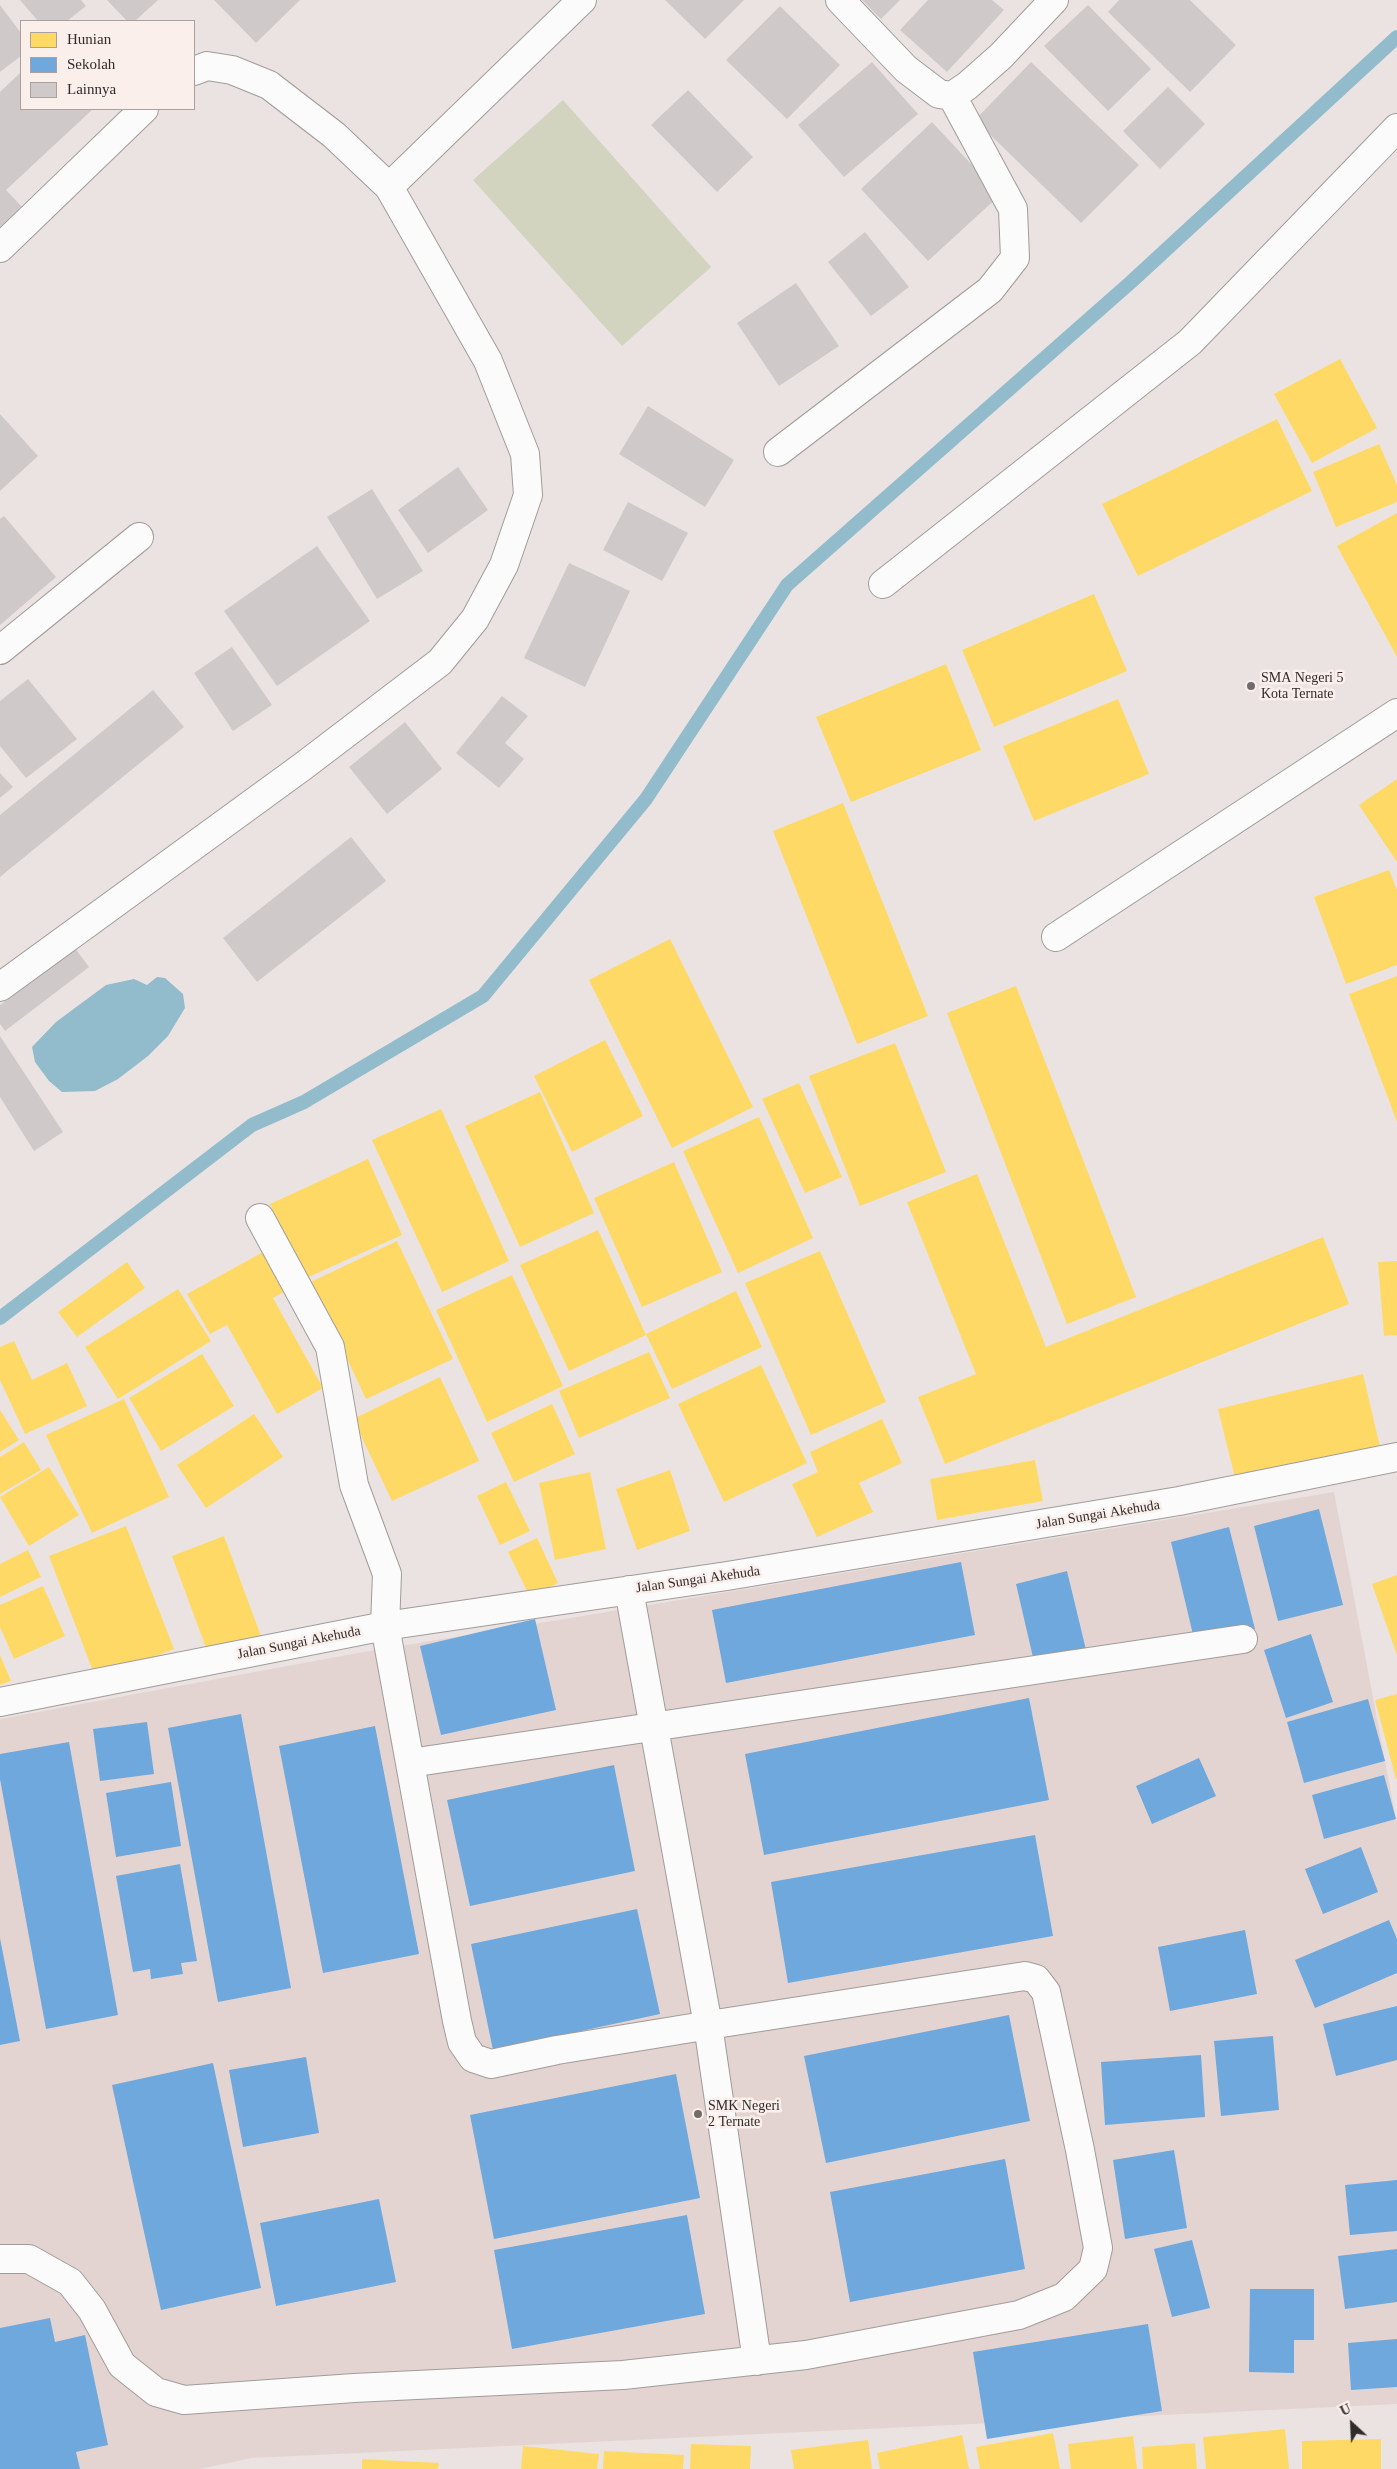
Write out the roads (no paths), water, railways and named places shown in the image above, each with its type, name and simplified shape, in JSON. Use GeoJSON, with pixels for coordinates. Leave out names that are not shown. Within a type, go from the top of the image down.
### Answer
{"type":"FeatureCollection","features":[{"type":"Feature","properties":{"kind":"street"},"geometry":{"type":"LineString","coordinates":[[389,187],[582,0]]}},
{"type":"Feature","properties":{"kind":"street"},"geometry":{"type":"LineString","coordinates":[[840,0],[906,69],[938,94],[952,96],[967,86],[1001,56],[1054,0]]}},
{"type":"Feature","properties":{"kind":"street"},"geometry":{"type":"LineString","coordinates":[[0,987],[302,767],[440,662],[475,619],[504,565],[528,495],[525,454],[488,362],[389,187],[334,135],[269,85],[232,70],[207,66],[195,72]]}},
{"type":"Feature","properties":{"kind":"street"},"geometry":{"type":"LineString","coordinates":[[778,452],[990,290],[1015,258],[1013,209],[952,96]]}},
{"type":"Feature","properties":{"kind":"street"},"geometry":{"type":"LineString","coordinates":[[0,248],[143,110]]}},
{"type":"Feature","properties":{"kind":"street"},"geometry":{"type":"LineString","coordinates":[[883,584],[1190,342],[1397,128]]}},
{"type":"Feature","properties":{"kind":"street"},"geometry":{"type":"LineString","coordinates":[[0,650],[139,537]]}},
{"type":"Feature","properties":{"kind":"street"},"geometry":{"type":"LineString","coordinates":[[1056,937],[1397,713]]}},
{"type":"Feature","properties":{"kind":"street"},"geometry":{"type":"LineString","coordinates":[[0,2259],[29,2260],[70,2282],[92,2310],[122,2365],[156,2392],[184,2400],[354,2388],[623,2375],[806,2355],[1020,2314],[1064,2297],[1093,2269],[1098,2248],[1046,1992],[1036,1979],[1025,1976],[708,2025],[556,2050],[491,2064],[473,2058],[462,2042],[457,2021],[385,1626],[386,1574],[354,1485],[330,1347],[260,1218]]}},
{"type":"Feature","properties":{"kind":"street","name":"Jalan Sungai Akehuda"},"geometry":{"type":"LineString","coordinates":[[0,1702],[385,1626],[727,1576],[1179,1501],[1397,1457]]}},
{"type":"Feature","properties":{"kind":"street"},"geometry":{"type":"LineString","coordinates":[[629,1590],[708,2025],[757,2361]]}},
{"type":"Feature","properties":{"kind":"street"},"geometry":{"type":"LineString","coordinates":[[410,1763],[1243,1639]]}},
{"type":"Feature","properties":{"kind":"water"},"geometry":{"type":"Polygon","coordinates":[[[157,977],[165,978],[183,994],[185,1008],[168,1036],[148,1056],[118,1079],[95,1091],[62,1092],[49,1081],[35,1062],[32,1047],[56,1022],[106,985],[134,979],[147,985],[157,977]]]}},
{"type":"Feature","properties":{"kind":"waterway"},"geometry":{"type":"LineString","coordinates":[[0,1318],[252,1125],[304,1102],[483,996],[646,799],[787,585],[1131,282],[1397,37]]}},
{"type":"Feature","properties":{"kind":"place","name":"SMA Negeri 5 Kota Ternate"},"geometry":{"type":"Point","coordinates":[1251,686]}},
{"type":"Feature","properties":{"kind":"place","name":"SMK Negeri 2 Ternate"},"geometry":{"type":"Point","coordinates":[698,2114]}}]}
